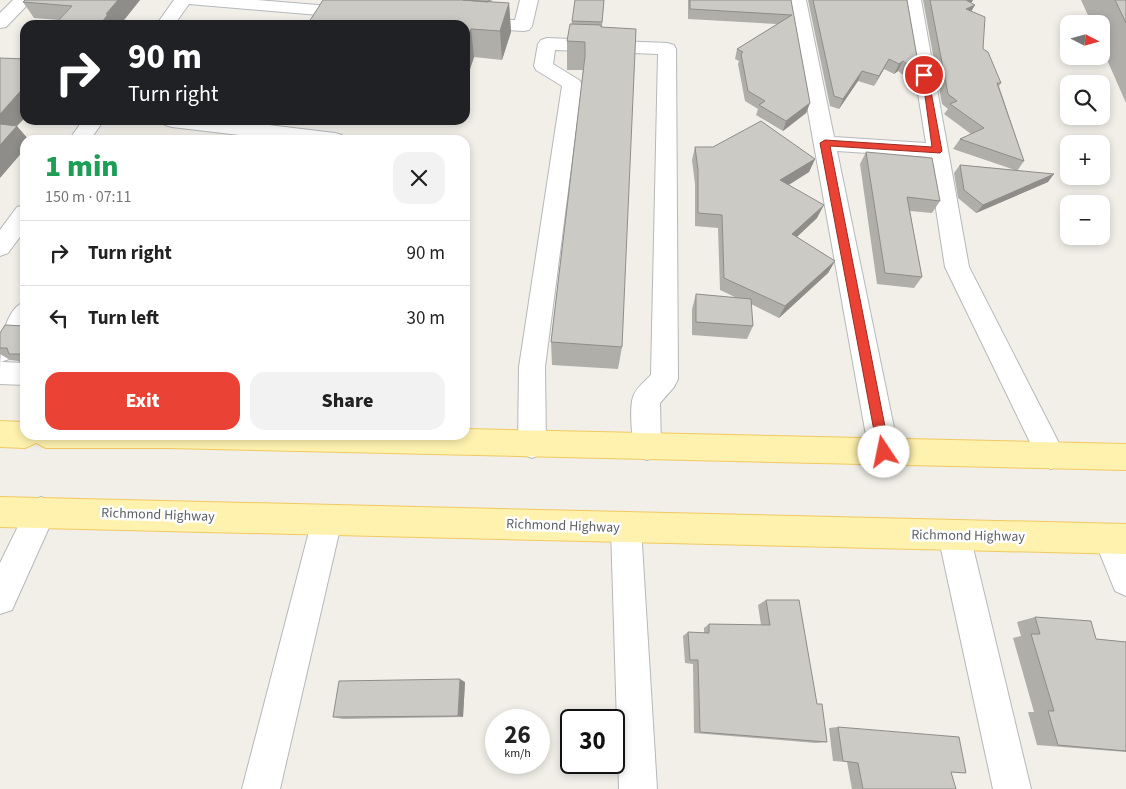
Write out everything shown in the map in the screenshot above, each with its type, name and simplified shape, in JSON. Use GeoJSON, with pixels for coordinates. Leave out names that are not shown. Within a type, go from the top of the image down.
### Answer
{"type":"FeatureCollection","features":[{"type":"Feature","properties":{"kind":"main road"},"geometry":{"type":"LineString","coordinates":[[0,434],[20,435]]}},
{"type":"Feature","properties":{"kind":"main road"},"geometry":{"type":"LineString","coordinates":[[397,440],[532,445],[1126,457]]}},
{"type":"Feature","properties":{"kind":"main road","name":"Richmond Highway"},"geometry":{"type":"LineString","coordinates":[[0,512],[1118,539]]}},
{"type":"Feature","properties":{"kind":"street"},"geometry":{"type":"LineString","coordinates":[[0,23],[23,0]]}},
{"type":"Feature","properties":{"kind":"street"},"geometry":{"type":"LineString","coordinates":[[169,20],[183,0]]}},
{"type":"Feature","properties":{"kind":"street"},"geometry":{"type":"LineString","coordinates":[[192,0],[367,14]]}},
{"type":"Feature","properties":{"kind":"street"},"geometry":{"type":"LineString","coordinates":[[470,22],[523,26],[529,0]]}},
{"type":"Feature","properties":{"kind":"street"},"geometry":{"type":"LineString","coordinates":[[797,0],[884,452]]}},
{"type":"Feature","properties":{"kind":"street"},"geometry":{"type":"LineString","coordinates":[[912,0],[957,266],[1052,456]]}},
{"type":"Feature","properties":{"kind":"street"},"geometry":{"type":"LineString","coordinates":[[532,445],[532,368],[572,84],[543,66],[547,44],[667,49],[664,379],[646,399],[646,447]]}},
{"type":"Feature","properties":{"kind":"street"},"geometry":{"type":"LineString","coordinates":[[209,125],[284,135]]}},
{"type":"Feature","properties":{"kind":"street"},"geometry":{"type":"LineString","coordinates":[[825,143],[937,151]]}},
{"type":"Feature","properties":{"kind":"street"},"geometry":{"type":"LineString","coordinates":[[3,239],[20,219]]}},
{"type":"Feature","properties":{"kind":"street"},"geometry":{"type":"LineString","coordinates":[[0,311],[20,312]]}},
{"type":"Feature","properties":{"kind":"street"},"geometry":{"type":"LineString","coordinates":[[0,351],[20,320]]}},
{"type":"Feature","properties":{"kind":"street"},"geometry":{"type":"LineString","coordinates":[[0,373],[20,374]]}},
{"type":"Feature","properties":{"kind":"street"},"geometry":{"type":"LineString","coordinates":[[0,598],[41,512]]}},
{"type":"Feature","properties":{"kind":"street"},"geometry":{"type":"LineString","coordinates":[[261,789],[327,520]]}},
{"type":"Feature","properties":{"kind":"street"},"geometry":{"type":"LineString","coordinates":[[626,528],[638,789]]}},
{"type":"Feature","properties":{"kind":"street"},"geometry":{"type":"LineString","coordinates":[[954,535],[1012,789]]}},
{"type":"Feature","properties":{"kind":"street"},"geometry":{"type":"LineString","coordinates":[[1118,539],[1126,580]]}},
{"type":"Feature","properties":{"kind":"building"},"geometry":{"type":"Polygon","coordinates":[[[25,0],[118,0],[106,14],[108,14],[104,20],[59,20],[72,6],[23,2],[25,0]]]}},
{"type":"Feature","properties":{"kind":"building"},"geometry":{"type":"Polygon","coordinates":[[[323,0],[463,0],[509,3],[500,31],[471,29],[470,32],[470,20],[310,20],[323,0]]]}},
{"type":"Feature","properties":{"kind":"building"},"geometry":{"type":"Polygon","coordinates":[[[463,0],[489,0],[488,2],[463,0]]]}},
{"type":"Feature","properties":{"kind":"building"},"geometry":{"type":"Polygon","coordinates":[[[575,0],[604,0],[602,22],[572,21],[575,0]]]}},
{"type":"Feature","properties":{"kind":"building"},"geometry":{"type":"Polygon","coordinates":[[[690,0],[791,0],[810,103],[786,121],[759,105],[765,101],[748,91],[741,54],[743,52],[737,49],[792,15],[690,9],[690,0]]]}},
{"type":"Feature","properties":{"kind":"building"},"geometry":{"type":"Polygon","coordinates":[[[813,0],[907,0],[920,74],[903,61],[899,64],[889,59],[879,76],[862,71],[843,99],[834,96],[813,0]]]}},
{"type":"Feature","properties":{"kind":"building"},"geometry":{"type":"Polygon","coordinates":[[[930,0],[966,0],[975,5],[966,9],[985,17],[983,49],[988,52],[1001,83],[997,83],[1024,161],[960,139],[984,128],[950,104],[957,101],[948,94],[930,0]]]}},
{"type":"Feature","properties":{"kind":"building"},"geometry":{"type":"Polygon","coordinates":[[[1115,0],[1126,0],[1126,23],[1115,0]]]}},
{"type":"Feature","properties":{"kind":"building"},"geometry":{"type":"Polygon","coordinates":[[[570,24],[636,29],[622,347],[551,342],[585,56],[585,42],[567,41],[570,24]]]}},
{"type":"Feature","properties":{"kind":"building"},"geometry":{"type":"Polygon","coordinates":[[[0,58],[20,59],[20,92],[0,114],[0,58]]]}},
{"type":"Feature","properties":{"kind":"building"},"geometry":{"type":"Polygon","coordinates":[[[761,121],[815,159],[780,180],[824,205],[792,234],[835,261],[785,306],[724,278],[722,215],[698,213],[698,170],[695,147],[713,147],[761,121]]]}},
{"type":"Feature","properties":{"kind":"building"},"geometry":{"type":"Polygon","coordinates":[[[0,124],[17,126],[0,145],[0,124]]]}},
{"type":"Feature","properties":{"kind":"building"},"geometry":{"type":"Polygon","coordinates":[[[866,152],[932,158],[940,201],[907,197],[922,277],[885,273],[866,152]]]}},
{"type":"Feature","properties":{"kind":"building"},"geometry":{"type":"Polygon","coordinates":[[[960,165],[1054,174],[983,205],[964,190],[960,165]]]}},
{"type":"Feature","properties":{"kind":"building"},"geometry":{"type":"Polygon","coordinates":[[[696,294],[751,299],[753,326],[696,322],[696,294]]]}},
{"type":"Feature","properties":{"kind":"building"},"geometry":{"type":"Polygon","coordinates":[[[5,325],[20,326],[20,354],[9,354],[7,348],[0,348],[0,333],[5,325]]]}},
{"type":"Feature","properties":{"kind":"building"},"geometry":{"type":"Polygon","coordinates":[[[766,600],[799,600],[817,704],[822,704],[827,742],[700,732],[698,660],[690,660],[688,632],[709,633],[709,624],[770,625],[766,600]]]}},
{"type":"Feature","properties":{"kind":"building"},"geometry":{"type":"Polygon","coordinates":[[[1035,617],[1091,621],[1096,639],[1126,642],[1126,751],[1058,745],[1048,711],[1054,711],[1031,634],[1040,634],[1035,617]]]}},
{"type":"Feature","properties":{"kind":"building"},"geometry":{"type":"Polygon","coordinates":[[[460,679],[458,716],[333,717],[339,681],[460,679]]]}},
{"type":"Feature","properties":{"kind":"building"},"geometry":{"type":"Polygon","coordinates":[[[838,727],[959,737],[966,773],[951,772],[956,789],[863,789],[858,763],[843,761],[838,727]]]}},
{"type":"Feature","properties":{"kind":"route"},"geometry":{"type":"LineString","coordinates":[[884,452],[825,143],[937,151],[924,75]]}}]}
